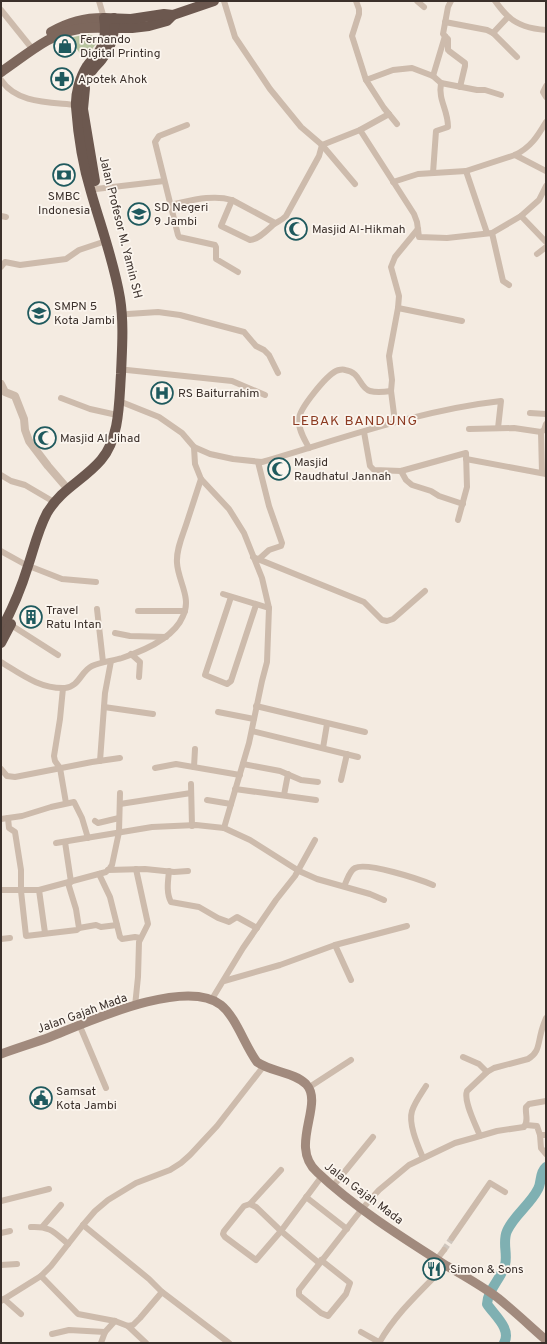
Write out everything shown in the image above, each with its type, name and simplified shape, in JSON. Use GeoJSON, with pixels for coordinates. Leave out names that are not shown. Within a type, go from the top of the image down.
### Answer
{"type":"FeatureCollection","features":[{"type":"Feature","properties":{"kind":"highway"},"geometry":{"type":"LineString","coordinates":[[110,23],[132,28],[149,26],[167,21],[173,15],[214,1]]}},
{"type":"Feature","properties":{"kind":"highway","name":"Jalan Profesor M. Yamin SH"},"geometry":{"type":"LineString","coordinates":[[1,630],[14,606],[48,526],[60,506],[74,492],[98,473],[110,459],[118,438],[124,403],[127,370],[128,314],[87,177],[76,105],[78,90],[87,65],[98,52],[110,23]]}},
{"type":"Feature","properties":{"kind":"highway","name":"Jalan Profesor M. Yamin SH"},"geometry":{"type":"LineString","coordinates":[[1,643],[28,589],[31,567],[42,524],[54,502],[67,488],[94,468],[107,452],[112,441],[117,415],[123,339],[123,281],[96,189],[83,109],[84,92],[87,80],[93,69],[104,56],[111,42],[110,23]]}},
{"type":"Feature","properties":{"kind":"main road"},"geometry":{"type":"LineString","coordinates":[[1,66],[65,24],[86,18],[110,23]]}},
{"type":"Feature","properties":{"kind":"main road"},"geometry":{"type":"LineString","coordinates":[[1,72],[32,50],[65,32],[110,23]]}},
{"type":"Feature","properties":{"kind":"main road","name":"Jalan Gajah Mada"},"geometry":{"type":"LineString","coordinates":[[1,1054],[79,1024],[158,1000],[174,997],[197,996],[212,999]]}},
{"type":"Feature","properties":{"kind":"main road"},"geometry":{"type":"LineString","coordinates":[[212,999],[226,1010],[253,1056],[263,1067],[297,1078],[308,1088]]}},
{"type":"Feature","properties":{"kind":"main road","name":"Jalan Gajah Mada"},"geometry":{"type":"LineString","coordinates":[[308,1088],[311,1095],[311,1112],[305,1152],[307,1159],[316,1172],[362,1209],[497,1298],[546,1340]]}},
{"type":"Feature","properties":{"kind":"street"},"geometry":{"type":"LineString","coordinates":[[99,1],[110,23]]}},
{"type":"Feature","properties":{"kind":"street"},"geometry":{"type":"LineString","coordinates":[[224,1],[235,37],[270,89],[300,127],[322,145],[355,184]]}},
{"type":"Feature","properties":{"kind":"street"},"geometry":{"type":"LineString","coordinates":[[356,1],[359,7],[359,14],[352,36],[366,80],[377,98],[397,124]]}},
{"type":"Feature","properties":{"kind":"street"},"geometry":{"type":"LineString","coordinates":[[417,1],[424,7]]}},
{"type":"Feature","properties":{"kind":"street"},"geometry":{"type":"LineString","coordinates":[[452,1],[449,5],[443,34],[448,39],[448,50],[465,63],[460,87]]}},
{"type":"Feature","properties":{"kind":"street"},"geometry":{"type":"LineString","coordinates":[[495,1],[508,17],[523,25],[546,30]]}},
{"type":"Feature","properties":{"kind":"street"},"geometry":{"type":"LineString","coordinates":[[1,10],[30,46]]}},
{"type":"Feature","properties":{"kind":"street"},"geometry":{"type":"LineString","coordinates":[[493,33],[508,17]]}},
{"type":"Feature","properties":{"kind":"street"},"geometry":{"type":"LineString","coordinates":[[445,22],[482,28],[493,33],[517,57]]}},
{"type":"Feature","properties":{"kind":"street"},"geometry":{"type":"LineString","coordinates":[[433,76],[445,36]]}},
{"type":"Feature","properties":{"kind":"street"},"geometry":{"type":"LineString","coordinates":[[366,80],[393,70],[408,68],[417,69],[433,76],[441,83],[477,90],[485,90],[501,95]]}},
{"type":"Feature","properties":{"kind":"street"},"geometry":{"type":"LineString","coordinates":[[1,80],[11,91],[25,98],[76,105]]}},
{"type":"Feature","properties":{"kind":"street"},"geometry":{"type":"LineString","coordinates":[[433,173],[436,132],[437,130],[448,126],[446,111],[440,97],[441,83]]}},
{"type":"Feature","properties":{"kind":"street"},"geometry":{"type":"LineString","coordinates":[[546,86],[543,92],[546,97]]}},
{"type":"Feature","properties":{"kind":"street"},"geometry":{"type":"LineString","coordinates":[[322,145],[360,130],[389,114]]}},
{"type":"Feature","properties":{"kind":"street"},"geometry":{"type":"LineString","coordinates":[[393,182],[418,174],[466,171],[515,155],[522,152],[532,144],[546,122]]}},
{"type":"Feature","properties":{"kind":"street"},"geometry":{"type":"LineString","coordinates":[[187,125],[159,136],[155,142],[178,235],[179,237],[215,245],[216,259],[238,272]]}},
{"type":"Feature","properties":{"kind":"street"},"geometry":{"type":"LineString","coordinates":[[360,130],[416,218],[418,235],[420,238],[447,238],[489,233],[521,216],[539,200],[546,186]]}},
{"type":"Feature","properties":{"kind":"street"},"geometry":{"type":"LineString","coordinates":[[170,205],[219,197],[232,200],[274,223],[281,222],[286,216],[319,156],[322,145]]}},
{"type":"Feature","properties":{"kind":"street"},"geometry":{"type":"LineString","coordinates":[[515,155],[546,172]]}},
{"type":"Feature","properties":{"kind":"street"},"geometry":{"type":"LineString","coordinates":[[466,171],[489,233],[503,281],[509,285]]}},
{"type":"Feature","properties":{"kind":"street"},"geometry":{"type":"LineString","coordinates":[[96,189],[164,181]]}},
{"type":"Feature","properties":{"kind":"street"},"geometry":{"type":"LineString","coordinates":[[232,200],[221,226],[253,240],[266,232],[274,223]]}},
{"type":"Feature","properties":{"kind":"street"},"geometry":{"type":"LineString","coordinates":[[521,216],[546,242]]}},
{"type":"Feature","properties":{"kind":"street"},"geometry":{"type":"LineString","coordinates":[[395,422],[389,356],[398,308],[398,292],[391,267],[395,257],[418,229]]}},
{"type":"Feature","properties":{"kind":"street"},"geometry":{"type":"LineString","coordinates":[[1,267],[5,262],[20,265],[66,259],[79,250],[106,241]]}},
{"type":"Feature","properties":{"kind":"street"},"geometry":{"type":"LineString","coordinates":[[537,254],[546,247]]}},
{"type":"Feature","properties":{"kind":"street"},"geometry":{"type":"LineString","coordinates":[[398,308],[462,321]]}},
{"type":"Feature","properties":{"kind":"street"},"geometry":{"type":"LineString","coordinates":[[128,314],[158,312],[180,315],[244,332],[256,346],[264,350],[269,355],[278,373]]}},
{"type":"Feature","properties":{"kind":"street"},"geometry":{"type":"LineString","coordinates":[[127,370],[232,381],[265,395]]}},
{"type":"Feature","properties":{"kind":"street"},"geometry":{"type":"LineString","coordinates":[[309,448],[299,424],[300,413],[308,400],[336,371],[345,370],[357,375],[366,388],[370,391],[391,391]]}},
{"type":"Feature","properties":{"kind":"street"},"geometry":{"type":"LineString","coordinates":[[1,384],[5,392],[15,396],[24,419],[25,430],[29,441],[67,488]]}},
{"type":"Feature","properties":{"kind":"street"},"geometry":{"type":"LineString","coordinates":[[61,398],[117,415]]}},
{"type":"Feature","properties":{"kind":"street"},"geometry":{"type":"LineString","coordinates":[[124,403],[158,417],[182,433],[194,447],[210,454],[233,460],[258,462],[395,422],[466,406],[501,401],[498,428]]}},
{"type":"Feature","properties":{"kind":"street"},"geometry":{"type":"LineString","coordinates":[[530,413],[546,414]]}},
{"type":"Feature","properties":{"kind":"street"},"geometry":{"type":"LineString","coordinates":[[466,459],[544,474],[541,432],[544,430],[546,424]]}},
{"type":"Feature","properties":{"kind":"street"},"geometry":{"type":"LineString","coordinates":[[469,429],[514,428],[541,432]]}},
{"type":"Feature","properties":{"kind":"street"},"geometry":{"type":"LineString","coordinates":[[364,432],[370,466],[372,469],[400,471],[466,453],[467,487],[458,520]]}},
{"type":"Feature","properties":{"kind":"street"},"geometry":{"type":"LineString","coordinates":[[194,447],[194,464],[201,479],[229,509],[244,533],[256,558],[269,608],[267,662],[247,752],[224,828]]}},
{"type":"Feature","properties":{"kind":"street"},"geometry":{"type":"LineString","coordinates":[[256,558],[269,550],[281,546],[282,543],[269,506],[258,462]]}},
{"type":"Feature","properties":{"kind":"street"},"geometry":{"type":"LineString","coordinates":[[400,471],[406,480],[412,485],[430,490],[439,496],[463,504]]}},
{"type":"Feature","properties":{"kind":"street"},"geometry":{"type":"LineString","coordinates":[[1,475],[54,502]]}},
{"type":"Feature","properties":{"kind":"street"},"geometry":{"type":"LineString","coordinates":[[1,662],[35,682],[46,686],[63,688],[73,685],[90,667],[131,654],[166,637],[182,619],[185,611],[186,597],[178,572],[177,553],[201,479]]}},
{"type":"Feature","properties":{"kind":"street"},"geometry":{"type":"LineString","coordinates":[[1,551],[31,567],[62,579],[96,582]]}},
{"type":"Feature","properties":{"kind":"street"},"geometry":{"type":"LineString","coordinates":[[256,558],[364,602],[382,620],[387,621],[393,619],[425,591]]}},
{"type":"Feature","properties":{"kind":"street"},"geometry":{"type":"LineString","coordinates":[[222,594],[269,608]]}},
{"type":"Feature","properties":{"kind":"street"},"geometry":{"type":"LineString","coordinates":[[231,597],[205,675],[227,684],[231,681],[256,605]]}},
{"type":"Feature","properties":{"kind":"street"},"geometry":{"type":"LineString","coordinates":[[96,761],[104,707],[107,662],[97,609]]}},
{"type":"Feature","properties":{"kind":"street"},"geometry":{"type":"LineString","coordinates":[[138,611],[185,611]]}},
{"type":"Feature","properties":{"kind":"street"},"geometry":{"type":"LineString","coordinates":[[11,625],[58,655]]}},
{"type":"Feature","properties":{"kind":"street"},"geometry":{"type":"LineString","coordinates":[[115,633],[130,636],[166,637]]}},
{"type":"Feature","properties":{"kind":"street"},"geometry":{"type":"LineString","coordinates":[[131,654],[140,662],[139,677]]}},
{"type":"Feature","properties":{"kind":"street"},"geometry":{"type":"LineString","coordinates":[[63,688],[54,756],[55,761],[60,768],[66,803]]}},
{"type":"Feature","properties":{"kind":"street"},"geometry":{"type":"LineString","coordinates":[[256,706],[365,732]]}},
{"type":"Feature","properties":{"kind":"street"},"geometry":{"type":"LineString","coordinates":[[104,707],[153,714]]}},
{"type":"Feature","properties":{"kind":"street"},"geometry":{"type":"LineString","coordinates":[[218,712],[254,719]]}},
{"type":"Feature","properties":{"kind":"street"},"geometry":{"type":"LineString","coordinates":[[323,748],[327,724]]}},
{"type":"Feature","properties":{"kind":"street"},"geometry":{"type":"LineString","coordinates":[[252,731],[358,757]]}},
{"type":"Feature","properties":{"kind":"street"},"geometry":{"type":"LineString","coordinates":[[194,766],[195,749]]}},
{"type":"Feature","properties":{"kind":"street"},"geometry":{"type":"LineString","coordinates":[[341,780],[347,754]]}},
{"type":"Feature","properties":{"kind":"street"},"geometry":{"type":"LineString","coordinates":[[1,769],[6,776],[11,778],[96,761],[120,758]]}},
{"type":"Feature","properties":{"kind":"street"},"geometry":{"type":"LineString","coordinates":[[155,768],[176,764],[240,775]]}},
{"type":"Feature","properties":{"kind":"street"},"geometry":{"type":"LineString","coordinates":[[243,764],[280,771],[301,780],[318,782]]}},
{"type":"Feature","properties":{"kind":"street"},"geometry":{"type":"LineString","coordinates":[[284,795],[288,774]]}},
{"type":"Feature","properties":{"kind":"street"},"geometry":{"type":"LineString","coordinates":[[191,784],[192,826]]}},
{"type":"Feature","properties":{"kind":"street"},"geometry":{"type":"LineString","coordinates":[[235,789],[316,800]]}},
{"type":"Feature","properties":{"kind":"street"},"geometry":{"type":"LineString","coordinates":[[108,870],[112,865],[119,832],[120,793]]}},
{"type":"Feature","properties":{"kind":"street"},"geometry":{"type":"LineString","coordinates":[[120,804],[191,793]]}},
{"type":"Feature","properties":{"kind":"street"},"geometry":{"type":"LineString","coordinates":[[207,800],[231,804]]}},
{"type":"Feature","properties":{"kind":"street"},"geometry":{"type":"LineString","coordinates":[[1,819],[24,815],[73,801],[76,803],[88,838]]}},
{"type":"Feature","properties":{"kind":"street"},"geometry":{"type":"LineString","coordinates":[[8,818],[9,828],[15,832],[21,870],[21,890],[26,936],[96,925],[101,927],[117,925]]}},
{"type":"Feature","properties":{"kind":"street"},"geometry":{"type":"LineString","coordinates":[[95,822],[98,823],[120,818]]}},
{"type":"Feature","properties":{"kind":"street"},"geometry":{"type":"LineString","coordinates":[[56,844],[152,827],[192,826],[224,828],[250,840],[299,871],[317,879],[370,894],[384,900]]}},
{"type":"Feature","properties":{"kind":"street"},"geometry":{"type":"LineString","coordinates":[[212,999],[276,900],[299,871],[315,840]]}},
{"type":"Feature","properties":{"kind":"street"},"geometry":{"type":"LineString","coordinates":[[65,842],[70,883],[79,928]]}},
{"type":"Feature","properties":{"kind":"street"},"geometry":{"type":"LineString","coordinates":[[344,886],[352,870],[356,867],[369,867],[420,879],[433,885]]}},
{"type":"Feature","properties":{"kind":"street"},"geometry":{"type":"LineString","coordinates":[[1,890],[39,890],[70,883],[108,870],[136,869],[188,872]]}},
{"type":"Feature","properties":{"kind":"street"},"geometry":{"type":"LineString","coordinates":[[135,1006],[139,942],[140,938],[147,929],[148,924],[136,869]]}},
{"type":"Feature","properties":{"kind":"street"},"geometry":{"type":"LineString","coordinates":[[169,871],[168,898],[171,902],[199,907],[218,918],[229,922],[235,918],[239,918],[257,928]]}},
{"type":"Feature","properties":{"kind":"street"},"geometry":{"type":"LineString","coordinates":[[99,874],[110,897],[120,937],[122,939],[135,937],[140,938]]}},
{"type":"Feature","properties":{"kind":"street"},"geometry":{"type":"LineString","coordinates":[[39,890],[45,933]]}},
{"type":"Feature","properties":{"kind":"street"},"geometry":{"type":"LineString","coordinates":[[224,981],[280,965],[335,945],[387,933],[407,926]]}},
{"type":"Feature","properties":{"kind":"street"},"geometry":{"type":"LineString","coordinates":[[1,939],[10,938]]}},
{"type":"Feature","properties":{"kind":"street"},"geometry":{"type":"LineString","coordinates":[[335,945],[351,980]]}},
{"type":"Feature","properties":{"kind":"street"},"geometry":{"type":"LineString","coordinates":[[480,1136],[465,1095],[467,1090],[487,1072],[494,1068],[528,1059],[537,1051],[540,1034],[546,1018]]}},
{"type":"Feature","properties":{"kind":"street"},"geometry":{"type":"LineString","coordinates":[[79,1024],[106,1088]]}},
{"type":"Feature","properties":{"kind":"street"},"geometry":{"type":"LineString","coordinates":[[464,1057],[479,1064],[487,1072]]}},
{"type":"Feature","properties":{"kind":"street"},"geometry":{"type":"LineString","coordinates":[[308,1088],[351,1060]]}},
{"type":"Feature","properties":{"kind":"street"},"geometry":{"type":"LineString","coordinates":[[21,1314],[2,1300],[41,1276],[51,1266],[82,1224],[108,1200],[136,1183],[170,1170],[190,1155],[217,1126],[263,1067]]}},
{"type":"Feature","properties":{"kind":"street"},"geometry":{"type":"LineString","coordinates":[[423,1158],[416,1138],[411,1116],[426,1086]]}},
{"type":"Feature","properties":{"kind":"street"},"geometry":{"type":"LineString","coordinates":[[526,1125],[527,1118],[525,1108],[527,1105],[546,1101]]}},
{"type":"Feature","properties":{"kind":"street"},"geometry":{"type":"LineString","coordinates":[[250,1204],[256,1207],[280,1231],[320,1262],[350,1283],[346,1294],[328,1316],[321,1313],[299,1295],[299,1290],[320,1262],[362,1209],[379,1190],[409,1165],[455,1144],[497,1131],[524,1127],[526,1125],[537,1126],[543,1135],[541,1148],[546,1154]]}},
{"type":"Feature","properties":{"kind":"street"},"geometry":{"type":"LineString","coordinates":[[333,1186],[373,1137]]}},
{"type":"Feature","properties":{"kind":"street"},"geometry":{"type":"LineString","coordinates":[[281,1170],[250,1204],[244,1206],[223,1234],[256,1260],[322,1176]]}},
{"type":"Feature","properties":{"kind":"street"},"geometry":{"type":"LineString","coordinates":[[452,1238],[490,1183],[505,1192]]}},
{"type":"Feature","properties":{"kind":"street"},"geometry":{"type":"LineString","coordinates":[[1,1202],[49,1189]]}},
{"type":"Feature","properties":{"kind":"street"},"geometry":{"type":"LineString","coordinates":[[306,1197],[347,1228]]}},
{"type":"Feature","properties":{"kind":"street"},"geometry":{"type":"LineString","coordinates":[[43,1226],[61,1205]]}},
{"type":"Feature","properties":{"kind":"street"},"geometry":{"type":"LineString","coordinates":[[82,1224],[149,1279],[162,1292],[227,1342]]}},
{"type":"Feature","properties":{"kind":"street"},"geometry":{"type":"LineString","coordinates":[[31,1227],[43,1226],[54,1232],[68,1244]]}},
{"type":"Feature","properties":{"kind":"street"},"geometry":{"type":"LineString","coordinates":[[1,1233],[10,1231]]}},
{"type":"Feature","properties":{"kind":"street"},"geometry":{"type":"LineString","coordinates":[[437,1259],[444,1250]]}},
{"type":"Feature","properties":{"kind":"street"},"geometry":{"type":"LineString","coordinates":[[1,1265],[17,1264]]}},
{"type":"Feature","properties":{"kind":"street"},"geometry":{"type":"LineString","coordinates":[[361,1332],[379,1343],[388,1328],[446,1265]]}},
{"type":"Feature","properties":{"kind":"street"},"geometry":{"type":"LineString","coordinates":[[41,1276],[78,1314],[115,1321],[128,1326],[139,1341],[146,1343]]}},
{"type":"Feature","properties":{"kind":"street"},"geometry":{"type":"LineString","coordinates":[[128,1326],[133,1325],[140,1318],[162,1292]]}},
{"type":"Feature","properties":{"kind":"street"},"geometry":{"type":"LineString","coordinates":[[100,1343],[105,1332],[115,1321]]}},
{"type":"Feature","properties":{"kind":"street"},"geometry":{"type":"LineString","coordinates":[[52,1334],[69,1330],[105,1332]]}},
{"type":"Feature","properties":{"kind":"green space"},"geometry":{"type":"Polygon","coordinates":[[[87,34],[94,36],[97,41],[84,59],[69,38],[87,34]]]}},
{"type":"Feature","properties":{"kind":"waterway"},"geometry":{"type":"LineString","coordinates":[[504,1343],[506,1338],[504,1327],[487,1304],[488,1299],[505,1265],[505,1239],[507,1231],[510,1225],[535,1195],[539,1186],[542,1172],[546,1167]]}},
{"type":"Feature","properties":{"kind":"tunnel"},"geometry":{"type":"LineString","coordinates":[[444,1250],[452,1238]]}},
{"type":"Feature","properties":{"kind":"place","name":"Fernando Digital Printing"},"geometry":{"type":"Point","coordinates":[65,46]}},
{"type":"Feature","properties":{"kind":"place","name":"Apotek Ahok"},"geometry":{"type":"Point","coordinates":[62,79]}},
{"type":"Feature","properties":{"kind":"place","name":"SMBC Indonesia"},"geometry":{"type":"Point","coordinates":[64,175]}},
{"type":"Feature","properties":{"kind":"place","name":"SD Negeri 9 Jambi"},"geometry":{"type":"Point","coordinates":[139,214]}},
{"type":"Feature","properties":{"kind":"place","name":"Masjid Al-Hikmah"},"geometry":{"type":"Point","coordinates":[296,229]}},
{"type":"Feature","properties":{"kind":"place","name":"SMPN 5 Kota Jambi"},"geometry":{"type":"Point","coordinates":[39,313]}},
{"type":"Feature","properties":{"kind":"place","name":"RS Baiturrahim"},"geometry":{"type":"Point","coordinates":[162,393]}},
{"type":"Feature","properties":{"kind":"place","name":"Masjid Al Jihad"},"geometry":{"type":"Point","coordinates":[45,438]}},
{"type":"Feature","properties":{"kind":"place","name":"Masjid Raudhatul Jannah"},"geometry":{"type":"Point","coordinates":[279,469]}},
{"type":"Feature","properties":{"kind":"place","name":"Travel Ratu Intan"},"geometry":{"type":"Point","coordinates":[31,617]}},
{"type":"Feature","properties":{"kind":"place","name":"Samsat Kota Jambi"},"geometry":{"type":"Point","coordinates":[41,1098]}},
{"type":"Feature","properties":{"kind":"place","name":"Simon & Sons"},"geometry":{"type":"Point","coordinates":[434,1269]}},
{"type":"Feature","properties":{"kind":"district","name":"LEBAK BANDUNG"},"geometry":{"type":"Point","coordinates":[355,420]}}]}
